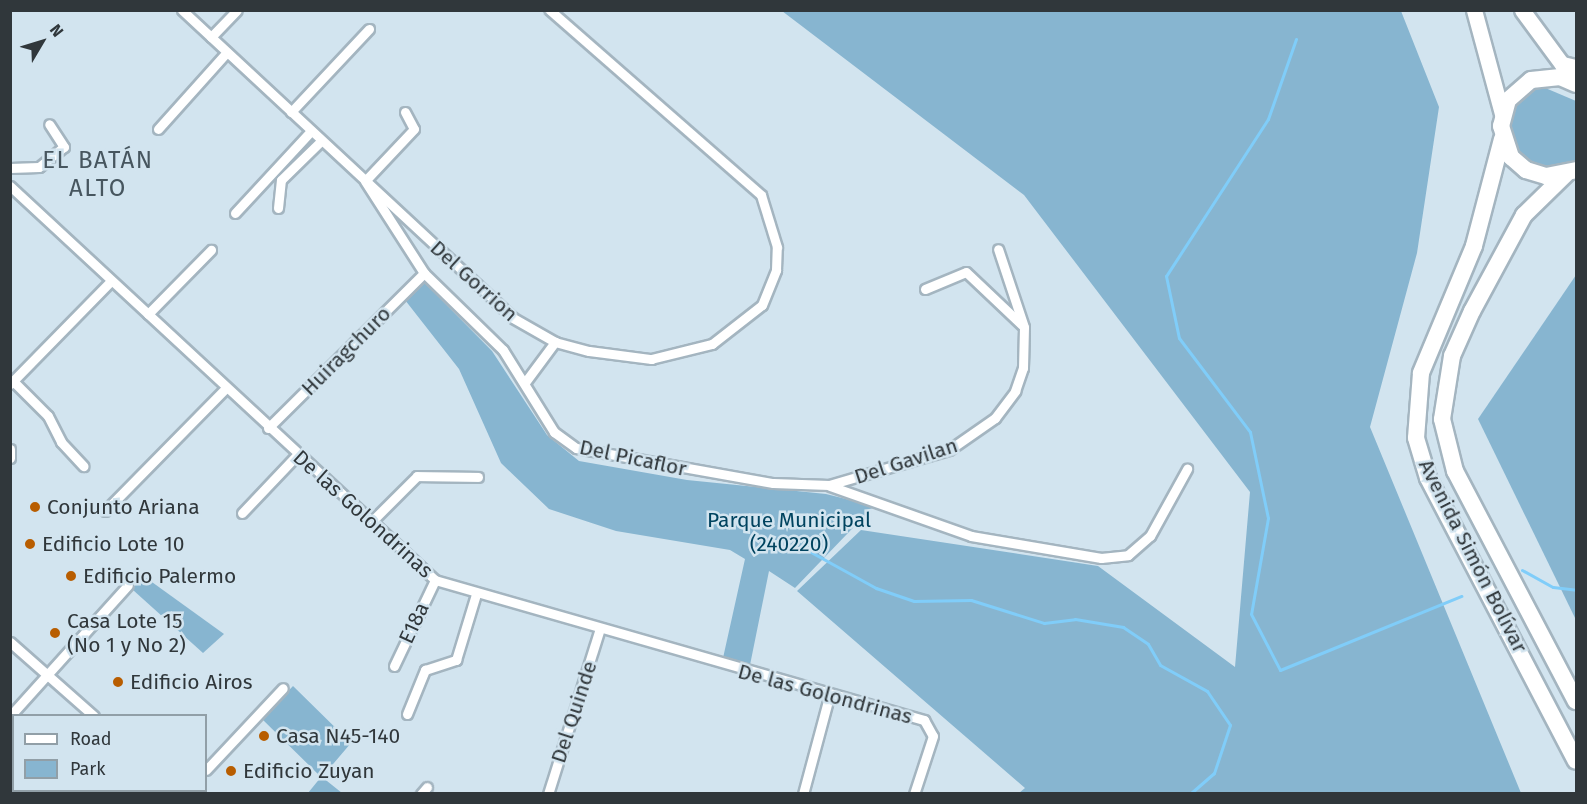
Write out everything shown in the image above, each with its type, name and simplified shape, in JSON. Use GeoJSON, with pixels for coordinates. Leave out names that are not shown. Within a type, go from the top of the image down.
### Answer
{"type":"FeatureCollection","features":[{"type":"Feature","properties":{"kind":"highway"},"geometry":{"type":"LineString","coordinates":[[1502,114],[1518,88],[1531,80],[1573,75]]}},
{"type":"Feature","properties":{"kind":"highway","name":"Avenida Simón Bolívar"},"geometry":{"type":"LineString","coordinates":[[1502,114],[1502,139],[1474,246],[1421,372],[1416,438],[1428,478],[1576,761]]}},
{"type":"Feature","properties":{"kind":"highway"},"geometry":{"type":"LineString","coordinates":[[1502,139],[1526,170],[1571,172]]}},
{"type":"Feature","properties":{"kind":"highway","name":"Avenida Simón Bolívar"},"geometry":{"type":"LineString","coordinates":[[1571,172],[1524,215],[1472,312],[1452,356],[1442,419],[1455,471],[1576,701]]}},
{"type":"Feature","properties":{"kind":"main road"},"geometry":{"type":"LineString","coordinates":[[1474,10],[1502,114]]}},
{"type":"Feature","properties":{"kind":"main road"},"geometry":{"type":"LineString","coordinates":[[1522,10],[1573,75]]}},
{"type":"Feature","properties":{"kind":"street","name":"Del Gorrion"},"geometry":{"type":"LineString","coordinates":[[182,10],[513,318],[555,342],[651,359],[712,344],[762,305],[776,270],[777,247],[753,184],[550,10]]}},
{"type":"Feature","properties":{"kind":"street"},"geometry":{"type":"LineString","coordinates":[[211,37],[237,10]]}},
{"type":"Feature","properties":{"kind":"street"},"geometry":{"type":"LineString","coordinates":[[291,112],[369,29]]}},
{"type":"Feature","properties":{"kind":"street"},"geometry":{"type":"LineString","coordinates":[[158,129],[227,52]]}},
{"type":"Feature","properties":{"kind":"street"},"geometry":{"type":"LineString","coordinates":[[365,182],[414,129],[405,112]]}},
{"type":"Feature","properties":{"kind":"street"},"geometry":{"type":"LineString","coordinates":[[10,168],[39,167],[64,147],[49,124]]}},
{"type":"Feature","properties":{"kind":"street"},"geometry":{"type":"LineString","coordinates":[[235,213],[311,131]]}},
{"type":"Feature","properties":{"kind":"street"},"geometry":{"type":"LineString","coordinates":[[278,208],[281,180],[321,141]]}},
{"type":"Feature","properties":{"kind":"street","name":"Del Picaflor"},"geometry":{"type":"LineString","coordinates":[[365,182],[424,273],[492,338],[526,381],[554,432],[576,448],[773,483]]}},
{"type":"Feature","properties":{"kind":"street","name":"De las Golondrinas"},"geometry":{"type":"LineString","coordinates":[[10,186],[370,523],[435,580],[599,631],[830,697],[924,720],[933,736],[914,794]]}},
{"type":"Feature","properties":{"kind":"street","name":"Del Gavilan"},"geometry":{"type":"LineString","coordinates":[[773,483],[829,485],[949,450],[979,432],[1015,392],[1023,368],[1024,327],[998,249]]}},
{"type":"Feature","properties":{"kind":"street"},"geometry":{"type":"LineString","coordinates":[[148,314],[211,250]]}},
{"type":"Feature","properties":{"kind":"street"},"geometry":{"type":"LineString","coordinates":[[925,289],[966,272],[1024,327]]}},
{"type":"Feature","properties":{"kind":"street","name":"Huiragchuro"},"geometry":{"type":"LineString","coordinates":[[268,428],[424,273]]}},
{"type":"Feature","properties":{"kind":"street"},"geometry":{"type":"LineString","coordinates":[[83,466],[61,442],[48,416],[12,383],[111,281]]}},
{"type":"Feature","properties":{"kind":"street"},"geometry":{"type":"LineString","coordinates":[[526,381],[555,342]]}},
{"type":"Feature","properties":{"kind":"street"},"geometry":{"type":"LineString","coordinates":[[105,511],[226,388]]}},
{"type":"Feature","properties":{"kind":"street"},"geometry":{"type":"LineString","coordinates":[[242,513],[297,455]]}},
{"type":"Feature","properties":{"kind":"street"},"geometry":{"type":"LineString","coordinates":[[829,485],[972,536],[1101,558],[1128,555],[1150,536],[1187,469]]}},
{"type":"Feature","properties":{"kind":"street"},"geometry":{"type":"LineString","coordinates":[[370,523],[417,476],[478,477]]}},
{"type":"Feature","properties":{"kind":"street","name":"E18a"},"geometry":{"type":"LineString","coordinates":[[394,666],[435,580]]}},
{"type":"Feature","properties":{"kind":"street"},"geometry":{"type":"LineString","coordinates":[[10,716],[49,676],[128,585]]}},
{"type":"Feature","properties":{"kind":"street"},"geometry":{"type":"LineString","coordinates":[[407,714],[425,670],[456,660],[476,594]]}},
{"type":"Feature","properties":{"kind":"street","name":"Del Quinde"},"geometry":{"type":"LineString","coordinates":[[548,794],[599,631]]}},
{"type":"Feature","properties":{"kind":"street"},"geometry":{"type":"LineString","coordinates":[[10,642],[92,714]]}},
{"type":"Feature","properties":{"kind":"street"},"geometry":{"type":"LineString","coordinates":[[207,769],[283,688]]}},
{"type":"Feature","properties":{"kind":"street"},"geometry":{"type":"LineString","coordinates":[[803,794],[830,697]]}},
{"type":"Feature","properties":{"kind":"green space"},"geometry":{"type":"Polygon","coordinates":[[[782,11],[1401,11],[1439,107],[1417,253],[1370,427],[1521,793],[1019,793],[1025,788],[797,591],[861,530],[1098,566],[1235,667],[1250,492],[1024,195],[782,11]]]}},
{"type":"Feature","properties":{"kind":"green space"},"geometry":{"type":"Polygon","coordinates":[[[1543,87],[1576,101],[1576,160],[1555,172],[1516,161],[1503,121],[1508,108],[1529,90],[1543,87]]]}},
{"type":"Feature","properties":{"kind":"green space"},"geometry":{"type":"Polygon","coordinates":[[[1576,275],[1576,620],[1478,419],[1576,275]]]}},
{"type":"Feature","properties":{"kind":"green space","name":"Parque Municipal (240220)"},"geometry":{"type":"Polygon","coordinates":[[[423,281],[492,351],[547,435],[579,461],[687,480],[826,494],[874,506],[795,588],[769,571],[750,665],[723,658],[745,559],[730,550],[616,531],[549,509],[501,463],[459,369],[405,300],[423,281]]]}},
{"type":"Feature","properties":{"kind":"green space"},"geometry":{"type":"Polygon","coordinates":[[[138,572],[224,634],[203,653],[133,590],[138,572]]]}},
{"type":"Feature","properties":{"kind":"green space"},"geometry":{"type":"Polygon","coordinates":[[[293,686],[351,743],[322,777],[342,793],[308,793],[321,777],[262,719],[293,686]]]}},
{"type":"Feature","properties":{"kind":"waterway"},"geometry":{"type":"LineString","coordinates":[[1296,39],[1268,119],[1166,276],[1179,338],[1250,432],[1268,518],[1251,614],[1280,670],[1461,596]]}},
{"type":"Feature","properties":{"kind":"waterway"},"geometry":{"type":"LineString","coordinates":[[809,551],[876,588],[914,601],[971,600],[1044,623],[1075,619],[1123,627],[1148,644],[1160,665],[1207,691],[1230,725],[1214,773],[1190,794]]}},
{"type":"Feature","properties":{"kind":"waterway"},"geometry":{"type":"LineString","coordinates":[[1522,570],[1553,587],[1576,590]]}},
{"type":"Feature","properties":{"kind":"place","name":"Conjunto Ariana"},"geometry":{"type":"Point","coordinates":[35,507]}},
{"type":"Feature","properties":{"kind":"place","name":"Edificio Lote 10"},"geometry":{"type":"Point","coordinates":[30,544]}},
{"type":"Feature","properties":{"kind":"place","name":"Edificio Palermo"},"geometry":{"type":"Point","coordinates":[71,576]}},
{"type":"Feature","properties":{"kind":"place","name":"Casa Lote 15 (No 1 y No 2)"},"geometry":{"type":"Point","coordinates":[55,633]}},
{"type":"Feature","properties":{"kind":"place","name":"Edificio Airos"},"geometry":{"type":"Point","coordinates":[118,682]}},
{"type":"Feature","properties":{"kind":"place","name":"Casa N45-140"},"geometry":{"type":"Point","coordinates":[264,736]}},
{"type":"Feature","properties":{"kind":"place","name":"Edificio Zuyan"},"geometry":{"type":"Point","coordinates":[231,771]}},
{"type":"Feature","properties":{"kind":"district","name":"EL BATÁN ALTO"},"geometry":{"type":"Point","coordinates":[98,175]}}]}
